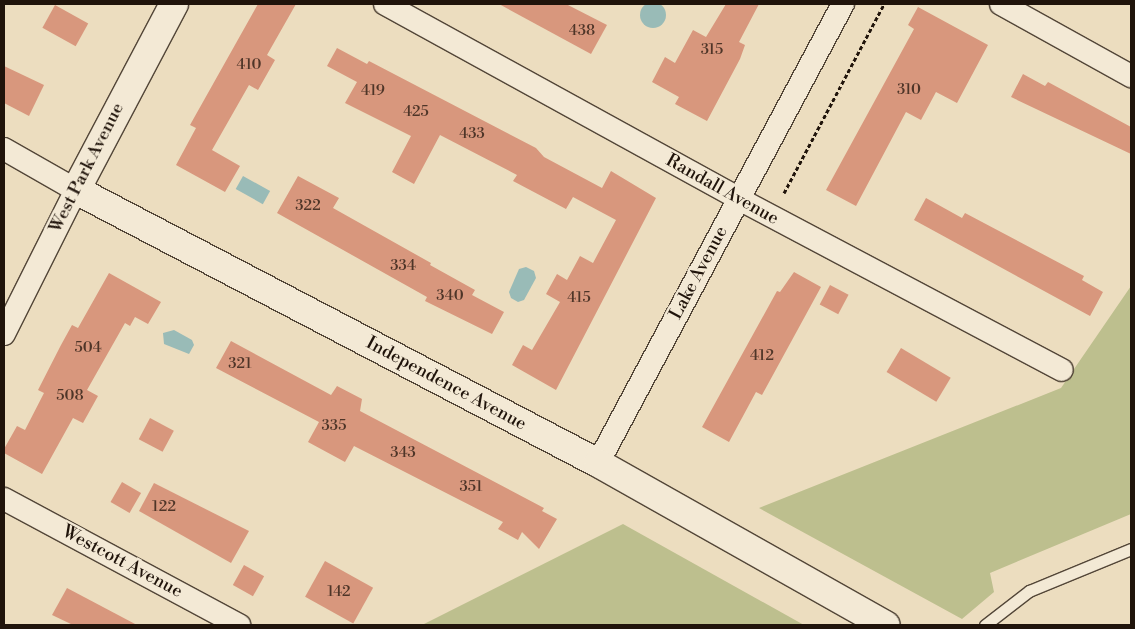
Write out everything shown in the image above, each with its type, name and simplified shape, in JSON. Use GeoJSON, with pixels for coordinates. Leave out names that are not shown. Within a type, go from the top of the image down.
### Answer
{"type":"FeatureCollection","features":[{"type":"Feature","properties":{"kind":"street","name":"West Park Avenue"},"geometry":{"type":"LineString","coordinates":[[4,334],[76,190],[174,4]]}},
{"type":"Feature","properties":{"kind":"street","name":"Randall Avenue"},"geometry":{"type":"LineString","coordinates":[[385,4],[739,199],[1062,370]]}},
{"type":"Feature","properties":{"kind":"street","name":"Lake Avenue"},"geometry":{"type":"LineString","coordinates":[[598,463],[843,4]]}},
{"type":"Feature","properties":{"kind":"street"},"geometry":{"type":"LineString","coordinates":[[1001,4],[1131,76]]}},
{"type":"Feature","properties":{"kind":"street","name":"Independence Avenue"},"geometry":{"type":"LineString","coordinates":[[4,149],[76,190],[598,463],[885,625]]}},
{"type":"Feature","properties":{"kind":"street","name":"Westcott Avenue"},"geometry":{"type":"LineString","coordinates":[[4,499],[239,625]]}},
{"type":"Feature","properties":{"kind":"lane"},"geometry":{"type":"LineString","coordinates":[[985,625],[1029,591],[1131,549]]}},
{"type":"Feature","properties":{"kind":"path"},"geometry":{"type":"LineString","coordinates":[[784,193],[884,4]]}},
{"type":"Feature","properties":{"kind":"green space"},"geometry":{"type":"Polygon","coordinates":[[[1131,286],[1131,514],[990,573],[994,592],[962,619],[759,508],[1061,388],[1131,286]]]}},
{"type":"Feature","properties":{"kind":"green space"},"geometry":{"type":"Polygon","coordinates":[[[623,524],[804,625],[422,625],[623,524]]]}},
{"type":"Feature","properties":{"kind":"water"},"geometry":{"type":"Polygon","coordinates":[[[653,2],[662,6],[666,15],[662,24],[653,28],[644,24],[640,15],[644,6],[653,2]]]}},
{"type":"Feature","properties":{"kind":"water"},"geometry":{"type":"Polygon","coordinates":[[[243,176],[270,191],[263,204],[236,189],[243,176]]]}},
{"type":"Feature","properties":{"kind":"water"},"geometry":{"type":"Polygon","coordinates":[[[526,267],[534,271],[536,278],[524,300],[518,302],[511,298],[509,292],[519,269],[526,267]]]}},
{"type":"Feature","properties":{"kind":"water"},"geometry":{"type":"Polygon","coordinates":[[[174,330],[192,340],[194,345],[189,354],[164,344],[163,333],[174,330]]]}},
{"type":"Feature","properties":{"kind":"building"},"geometry":{"type":"Polygon","coordinates":[[[258,4],[296,4],[267,55],[275,60],[258,90],[249,85],[212,150],[240,166],[225,192],[176,165],[196,128],[190,125],[258,4]]]}},
{"type":"Feature","properties":{"kind":"building"},"geometry":{"type":"Polygon","coordinates":[[[499,4],[566,4],[607,25],[591,54],[499,4]]]}},
{"type":"Feature","properties":{"kind":"building"},"geometry":{"type":"Polygon","coordinates":[[[726,4],[759,4],[739,42],[745,45],[740,59],[707,121],[675,104],[679,97],[652,82],[665,57],[675,63],[693,30],[706,37],[726,4]]]}},
{"type":"Feature","properties":{"kind":"building"},"geometry":{"type":"Polygon","coordinates":[[[55,5],[88,23],[76,46],[42,28],[55,5]]]}},
{"type":"Feature","properties":{"kind":"building"},"geometry":{"type":"Polygon","coordinates":[[[918,7],[988,45],[957,103],[936,92],[921,120],[906,112],[856,206],[826,190],[914,29],[908,25],[918,7]]]}},
{"type":"Feature","properties":{"kind":"building"},"geometry":{"type":"Polygon","coordinates":[[[337,48],[367,64],[369,61],[536,148],[544,157],[602,188],[611,171],[656,198],[556,390],[512,365],[523,345],[532,350],[560,302],[546,294],[557,274],[567,280],[580,256],[593,263],[616,220],[573,197],[566,209],[513,181],[517,175],[440,135],[414,184],[392,172],[411,136],[345,103],[357,82],[327,66],[337,48]]]}},
{"type":"Feature","properties":{"kind":"building"},"geometry":{"type":"Polygon","coordinates":[[[4,66],[44,85],[29,116],[4,103],[4,66]]]}},
{"type":"Feature","properties":{"kind":"building"},"geometry":{"type":"Polygon","coordinates":[[[1023,74],[1045,86],[1048,82],[1131,127],[1131,154],[1011,97],[1023,74]]]}},
{"type":"Feature","properties":{"kind":"building"},"geometry":{"type":"Polygon","coordinates":[[[298,176],[339,198],[333,208],[431,263],[430,265],[475,290],[472,295],[504,312],[492,334],[425,301],[427,297],[277,213],[298,176]]]}},
{"type":"Feature","properties":{"kind":"building"},"geometry":{"type":"Polygon","coordinates":[[[926,198],[962,218],[965,213],[1084,276],[1082,280],[1103,292],[1090,316],[914,220],[926,198]]]}},
{"type":"Feature","properties":{"kind":"building"},"geometry":{"type":"Polygon","coordinates":[[[794,272],[821,287],[762,395],[756,392],[729,442],[702,427],[777,291],[780,292],[794,272]]]}},
{"type":"Feature","properties":{"kind":"building"},"geometry":{"type":"Polygon","coordinates":[[[109,273],[161,302],[148,324],[135,317],[130,326],[125,323],[87,390],[98,396],[83,423],[73,418],[42,474],[4,453],[4,449],[17,426],[25,430],[44,393],[38,390],[61,345],[72,325],[78,328],[109,273]]]}},
{"type":"Feature","properties":{"kind":"building"},"geometry":{"type":"Polygon","coordinates":[[[830,285],[849,295],[838,314],[820,304],[830,285]]]}},
{"type":"Feature","properties":{"kind":"building"},"geometry":{"type":"Polygon","coordinates":[[[231,341],[331,395],[337,386],[362,399],[360,411],[544,508],[542,511],[557,519],[539,549],[522,532],[518,540],[498,529],[503,522],[354,446],[345,462],[308,442],[319,422],[216,368],[231,341]]]}},
{"type":"Feature","properties":{"kind":"building"},"geometry":{"type":"Polygon","coordinates":[[[901,348],[951,378],[936,402],[887,372],[901,348]]]}},
{"type":"Feature","properties":{"kind":"building"},"geometry":{"type":"Polygon","coordinates":[[[150,418],[174,431],[163,452],[139,439],[150,418]]]}},
{"type":"Feature","properties":{"kind":"building"},"geometry":{"type":"Polygon","coordinates":[[[122,482],[141,493],[130,513],[110,502],[122,482]]]}},
{"type":"Feature","properties":{"kind":"building"},"geometry":{"type":"Polygon","coordinates":[[[154,483],[249,531],[231,563],[139,511],[154,483]]]}},
{"type":"Feature","properties":{"kind":"building"},"geometry":{"type":"Polygon","coordinates":[[[325,561],[373,588],[353,624],[305,597],[325,561]]]}},
{"type":"Feature","properties":{"kind":"building"},"geometry":{"type":"Polygon","coordinates":[[[244,565],[264,576],[253,596],[233,585],[244,565]]]}},
{"type":"Feature","properties":{"kind":"building"},"geometry":{"type":"Polygon","coordinates":[[[67,588],[137,625],[73,625],[52,615],[67,588]]]}}]}
